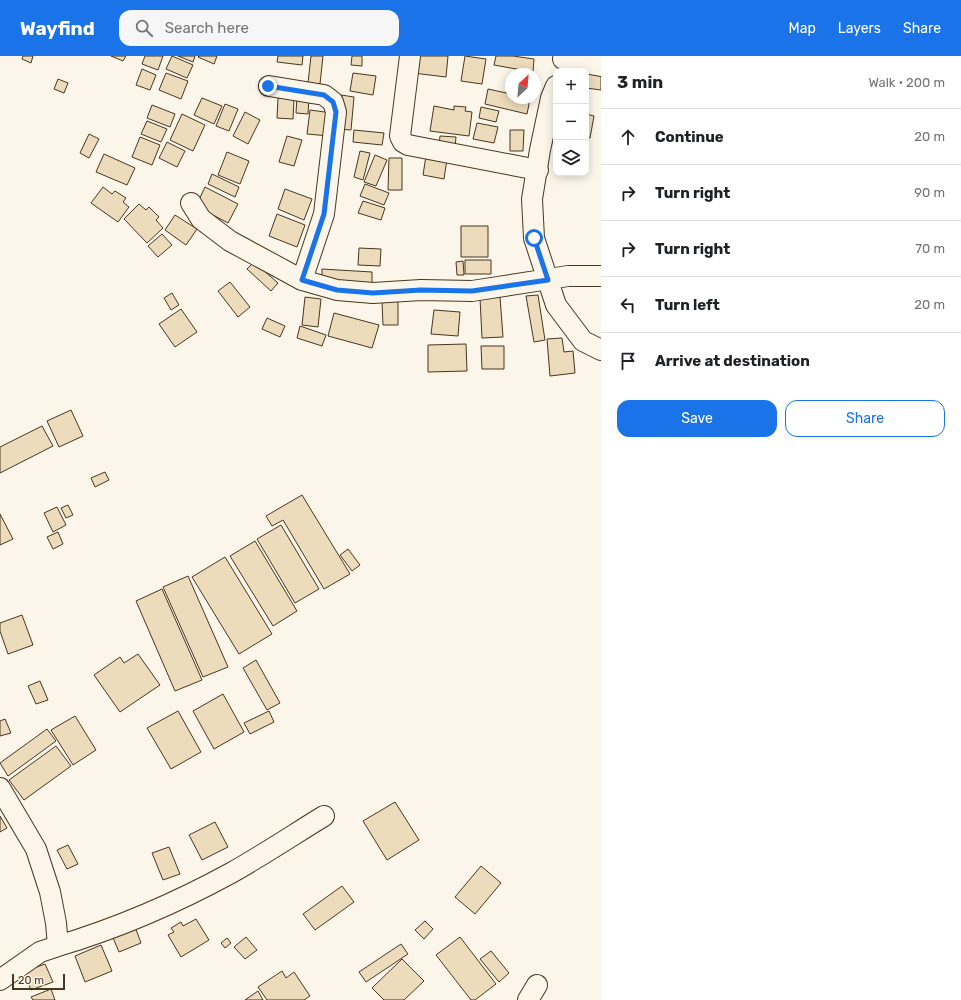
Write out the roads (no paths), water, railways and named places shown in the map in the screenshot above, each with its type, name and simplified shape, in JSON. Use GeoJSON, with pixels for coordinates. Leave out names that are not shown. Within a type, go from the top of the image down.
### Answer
{"type":"FeatureCollection","features":[{"type":"Feature","properties":{"kind":"street"},"geometry":{"type":"LineString","coordinates":[[410,56],[400,136],[402,142],[408,145],[538,170]]}},
{"type":"Feature","properties":{"kind":"street"},"geometry":{"type":"LineString","coordinates":[[563,62],[601,66]]}},
{"type":"Feature","properties":{"kind":"street"},"geometry":{"type":"LineString","coordinates":[[268,86],[324,95],[333,102],[336,112],[324,214],[302,280]]}},
{"type":"Feature","properties":{"kind":"street"},"geometry":{"type":"LineString","coordinates":[[553,93],[532,199],[534,238],[556,304],[583,341],[601,350]]}},
{"type":"Feature","properties":{"kind":"street"},"geometry":{"type":"LineString","coordinates":[[191,202],[201,219],[230,241],[302,280],[337,290],[373,293],[421,290],[472,291],[568,276],[601,276]]}},
{"type":"Feature","properties":{"kind":"street"},"geometry":{"type":"LineString","coordinates":[[0,788],[36,849],[50,892],[56,923],[58,946]]}},
{"type":"Feature","properties":{"kind":"street"},"geometry":{"type":"LineString","coordinates":[[0,980],[40,952],[90,937],[147,915],[231,873],[324,816]]}}]}
